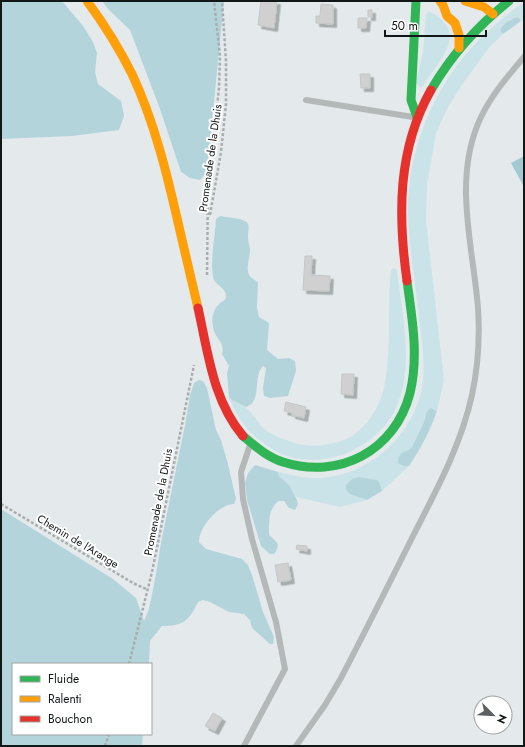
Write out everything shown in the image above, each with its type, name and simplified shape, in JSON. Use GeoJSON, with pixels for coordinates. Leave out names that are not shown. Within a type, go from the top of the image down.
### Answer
{"type":"FeatureCollection","features":[{"type":"Feature","properties":{"kind":"main road"},"geometry":{"type":"LineString","coordinates":[[87,1],[122,53],[134,77],[150,117],[162,157],[206,347],[225,412],[241,436],[250,444],[283,464],[302,468],[322,468],[349,462],[371,451],[387,436],[400,418],[411,388],[415,361],[414,337],[404,259],[400,209],[401,186],[405,158],[417,117],[431,89],[450,60],[481,24],[509,1]]}},
{"type":"Feature","properties":{"kind":"main road"},"geometry":{"type":"LineString","coordinates":[[416,1],[411,100],[417,117]]}},
{"type":"Feature","properties":{"kind":"main road"},"geometry":{"type":"LineString","coordinates":[[465,1],[472,5],[488,8],[493,14]]}},
{"type":"Feature","properties":{"kind":"main road"},"geometry":{"type":"LineString","coordinates":[[442,3],[447,16],[455,23],[459,35],[459,48]]}},
{"type":"Feature","properties":{"kind":"main road"},"geometry":{"type":"LineString","coordinates":[[442,3],[454,7]]}},
{"type":"Feature","properties":{"kind":"main road"},"geometry":{"type":"LineString","coordinates":[[472,21],[481,24]]}},
{"type":"Feature","properties":{"kind":"lane"},"geometry":{"type":"LineString","coordinates":[[296,746],[305,735],[341,678],[437,489],[465,422],[476,374],[479,339],[478,308],[471,256],[466,194],[466,176],[471,145],[481,118],[491,98],[504,79],[524,57]]}},
{"type":"Feature","properties":{"kind":"lane"},"geometry":{"type":"LineString","coordinates":[[306,100],[417,117]]}},
{"type":"Feature","properties":{"kind":"lane"},"geometry":{"type":"LineString","coordinates":[[244,746],[285,669],[276,622],[252,539],[243,499],[241,472],[250,444]]}},
{"type":"Feature","properties":{"kind":"path","name":"Promenade de la Dhuis"},"geometry":{"type":"LineString","coordinates":[[207,279],[208,192],[219,88],[220,56],[214,1]]}},
{"type":"Feature","properties":{"kind":"path","name":"Promenade de la Dhuis"},"geometry":{"type":"LineString","coordinates":[[208,222],[221,152],[226,104],[226,61],[222,1]]}},
{"type":"Feature","properties":{"kind":"path","name":"Promenade de la Dhuis"},"geometry":{"type":"LineString","coordinates":[[129,663],[148,590],[195,358],[206,347]]}},
{"type":"Feature","properties":{"kind":"path","name":"Chemin de l'Arange"},"geometry":{"type":"LineString","coordinates":[[1,504],[133,583],[148,590]]}},
{"type":"Feature","properties":{"kind":"path"},"geometry":{"type":"LineString","coordinates":[[106,746],[109,735]]}},
{"type":"Feature","properties":{"kind":"shaded area"},"geometry":{"type":"Polygon","coordinates":[[[1,1],[62,1],[83,26],[93,42],[97,53],[95,72],[98,84],[121,101],[124,116],[119,130],[72,136],[1,139],[1,1]]]}},
{"type":"Feature","properties":{"kind":"shaded area"},"geometry":{"type":"Polygon","coordinates":[[[102,1],[224,1],[207,172],[200,180],[190,178],[181,172],[160,109],[130,30],[108,9],[102,1]]]}},
{"type":"Feature","properties":{"kind":"shaded area"},"geometry":{"type":"Polygon","coordinates":[[[524,2],[524,20],[521,21],[520,19],[511,19],[501,26],[500,31],[503,34],[488,49],[461,86],[448,107],[436,133],[427,185],[426,220],[444,380],[437,411],[435,409],[425,416],[424,422],[412,447],[401,453],[404,466],[409,466],[382,491],[380,484],[373,479],[359,477],[356,496],[367,500],[340,507],[296,497],[290,486],[279,476],[278,472],[310,478],[320,478],[354,470],[369,463],[383,453],[406,427],[414,412],[420,396],[424,368],[408,218],[408,198],[411,171],[419,139],[432,107],[458,64],[489,30],[524,2]]]}},
{"type":"Feature","properties":{"kind":"shaded area"},"geometry":{"type":"Polygon","coordinates":[[[428,11],[441,19],[448,28],[450,37],[448,46],[443,56],[421,88],[416,83],[423,52],[426,15],[428,11]]]}},
{"type":"Feature","properties":{"kind":"shaded area"},"geometry":{"type":"Polygon","coordinates":[[[518,17],[521,21],[503,34],[500,31],[504,24],[509,20],[518,17]]]}},
{"type":"Feature","properties":{"kind":"shaded area"},"geometry":{"type":"Polygon","coordinates":[[[524,156],[524,187],[511,163],[524,156]]]}},
{"type":"Feature","properties":{"kind":"shaded area"},"geometry":{"type":"Polygon","coordinates":[[[220,216],[240,219],[247,222],[249,227],[248,238],[250,249],[248,272],[253,279],[258,282],[257,307],[259,317],[269,323],[267,350],[278,359],[289,358],[295,361],[296,371],[288,396],[270,398],[264,396],[263,388],[266,368],[263,366],[258,376],[254,400],[246,407],[229,398],[227,373],[229,366],[222,354],[222,344],[215,334],[212,322],[215,309],[225,300],[226,296],[224,290],[214,280],[212,270],[216,219],[220,216]]]}},
{"type":"Feature","properties":{"kind":"shaded area"},"geometry":{"type":"Polygon","coordinates":[[[393,268],[397,270],[406,340],[406,357],[402,392],[396,408],[386,424],[373,437],[358,448],[340,455],[322,459],[304,459],[286,455],[269,447],[255,437],[241,420],[229,398],[242,404],[254,416],[261,426],[270,433],[277,437],[305,445],[325,445],[344,440],[353,435],[368,420],[379,402],[385,382],[389,343],[390,279],[391,270],[393,268]]]}},
{"type":"Feature","properties":{"kind":"shaded area"},"geometry":{"type":"Polygon","coordinates":[[[199,380],[203,381],[207,388],[216,430],[221,440],[228,464],[236,499],[234,504],[222,508],[211,517],[202,530],[199,542],[206,549],[242,559],[248,565],[263,612],[274,637],[273,644],[270,644],[252,628],[250,620],[244,614],[229,612],[203,600],[198,602],[192,614],[184,621],[175,625],[162,626],[150,641],[149,663],[12,663],[12,735],[143,735],[142,746],[1,746],[1,509],[113,579],[136,598],[144,621],[149,609],[190,395],[194,383],[199,380]]]}},
{"type":"Feature","properties":{"kind":"shaded area"},"geometry":{"type":"Polygon","coordinates":[[[431,408],[437,411],[417,453],[409,466],[404,466],[398,463],[401,453],[412,447],[424,422],[427,411],[431,408]]]}},
{"type":"Feature","properties":{"kind":"shaded area"},"geometry":{"type":"Polygon","coordinates":[[[255,465],[278,472],[279,476],[290,486],[298,504],[295,510],[289,508],[284,501],[279,501],[275,504],[271,512],[269,535],[278,544],[274,554],[270,554],[261,546],[247,500],[245,483],[248,473],[255,465]]]}},
{"type":"Feature","properties":{"kind":"shaded area"},"geometry":{"type":"Polygon","coordinates":[[[359,477],[377,480],[382,491],[367,500],[350,494],[346,489],[346,485],[352,479],[359,477]]]}},
{"type":"Feature","properties":{"kind":"building"},"geometry":{"type":"Polygon","coordinates":[[[261,1],[277,1],[274,28],[258,25],[261,1]]]}},
{"type":"Feature","properties":{"kind":"building"},"geometry":{"type":"Polygon","coordinates":[[[321,4],[333,5],[333,24],[316,23],[316,16],[320,16],[321,4]]]}},
{"type":"Feature","properties":{"kind":"building"},"geometry":{"type":"Polygon","coordinates":[[[368,10],[372,10],[372,17],[368,17],[368,10]]]}},
{"type":"Feature","properties":{"kind":"building"},"geometry":{"type":"Polygon","coordinates":[[[358,18],[367,18],[366,28],[358,28],[358,18]]]}},
{"type":"Feature","properties":{"kind":"building"},"geometry":{"type":"Polygon","coordinates":[[[360,74],[370,74],[370,88],[361,88],[360,74]]]}},
{"type":"Feature","properties":{"kind":"building"},"geometry":{"type":"Polygon","coordinates":[[[305,256],[312,256],[311,275],[330,276],[329,291],[303,290],[305,256]]]}},
{"type":"Feature","properties":{"kind":"building"},"geometry":{"type":"Polygon","coordinates":[[[342,374],[354,374],[353,395],[341,394],[342,374]]]}},
{"type":"Feature","properties":{"kind":"building"},"geometry":{"type":"Polygon","coordinates":[[[286,402],[306,407],[304,418],[284,411],[286,402]]]}},
{"type":"Feature","properties":{"kind":"building"},"geometry":{"type":"Polygon","coordinates":[[[297,545],[307,546],[307,551],[296,549],[297,545]]]}},
{"type":"Feature","properties":{"kind":"building"},"geometry":{"type":"Polygon","coordinates":[[[288,563],[291,580],[278,582],[275,565],[288,563]]]}},
{"type":"Feature","properties":{"kind":"building"},"geometry":{"type":"Polygon","coordinates":[[[213,713],[222,718],[215,731],[205,726],[213,713]]]}},
{"type":"Feature","properties":{"kind":"traffic: fast"},"geometry":{"type":"LineString","coordinates":[[416,1],[411,100],[417,117]]}},
{"type":"Feature","properties":{"kind":"traffic: fast"},"geometry":{"type":"LineString","coordinates":[[431,90],[447,65],[475,31],[509,1]]}},
{"type":"Feature","properties":{"kind":"traffic: fast"},"geometry":{"type":"LineString","coordinates":[[243,436],[272,457],[283,462],[304,467],[324,467],[344,463],[362,456],[378,445],[392,431],[403,413],[413,379],[414,337],[407,281]]}},
{"type":"Feature","properties":{"kind":"traffic: slow"},"geometry":{"type":"LineString","coordinates":[[87,1],[122,55],[132,74],[148,112],[166,171],[198,308]]}},
{"type":"Feature","properties":{"kind":"traffic: slow"},"geometry":{"type":"LineString","coordinates":[[440,1],[447,16],[455,23],[459,35],[459,48]]}},
{"type":"Feature","properties":{"kind":"traffic: slow"},"geometry":{"type":"LineString","coordinates":[[465,1],[484,7],[493,14]]}},
{"type":"Feature","properties":{"kind":"traffic: jam"},"geometry":{"type":"LineString","coordinates":[[407,281],[402,232],[403,184],[406,160],[420,113],[431,90]]}},
{"type":"Feature","properties":{"kind":"traffic: jam"},"geometry":{"type":"LineString","coordinates":[[198,308],[218,392],[233,422],[243,436]]}}]}
